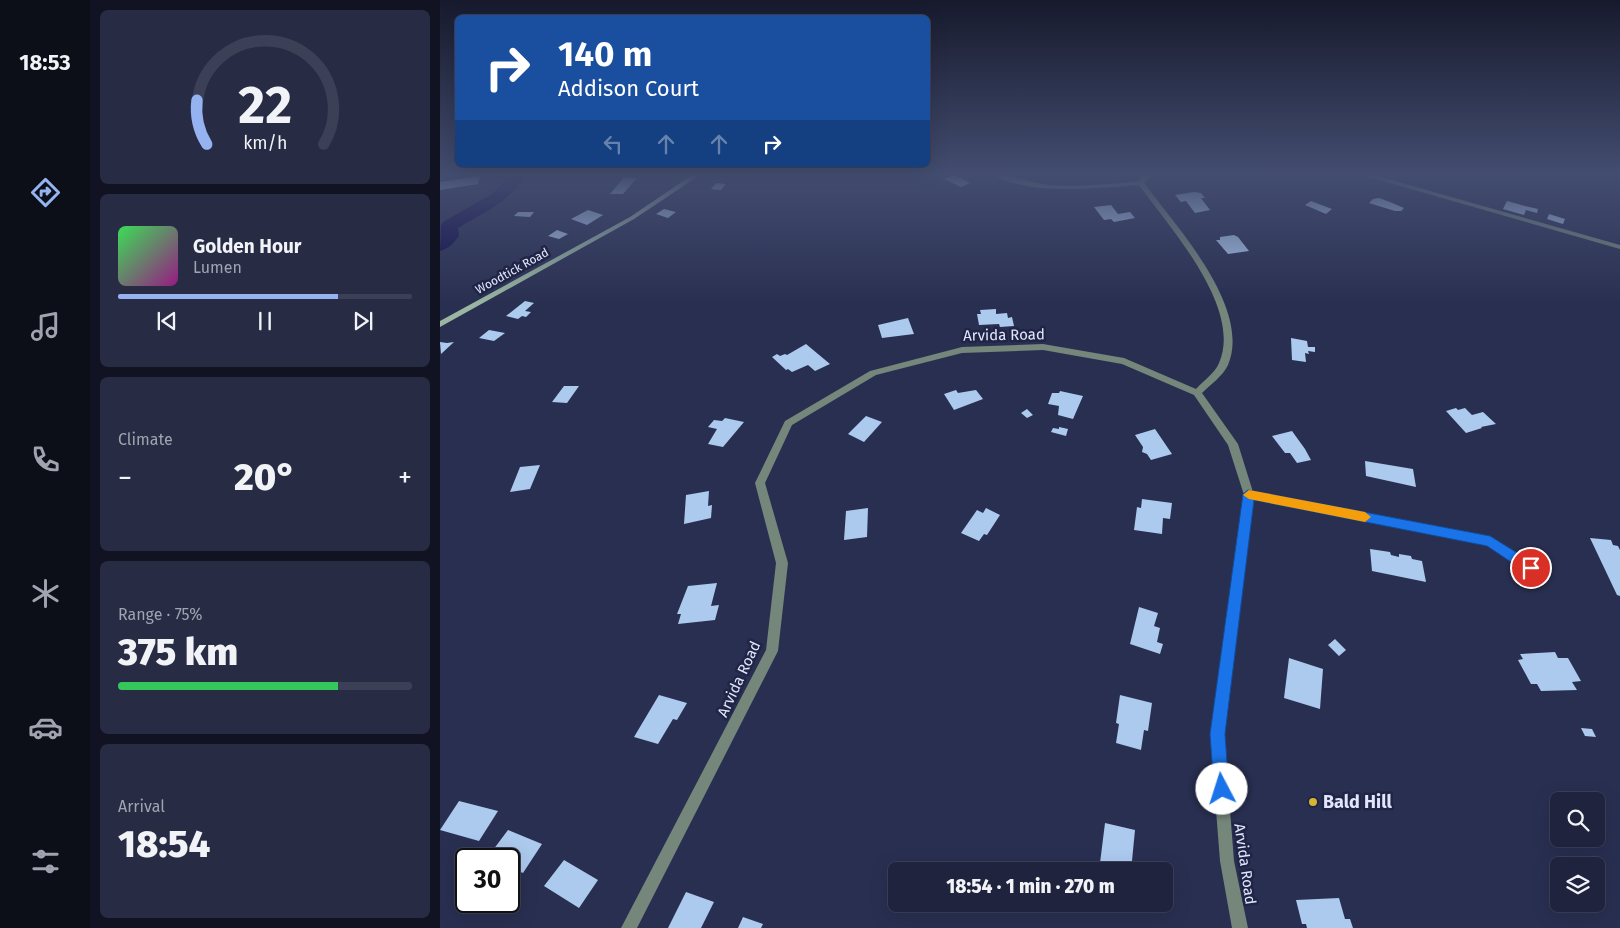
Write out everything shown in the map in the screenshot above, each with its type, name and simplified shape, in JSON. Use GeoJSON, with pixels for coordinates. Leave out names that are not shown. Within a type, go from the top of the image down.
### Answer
{"type":"FeatureCollection","features":[{"type":"Feature","properties":{"kind":"main road","name":"Woodtick Road"},"geometry":{"type":"LineString","coordinates":[[440,324],[631,218]]}},
{"type":"Feature","properties":{"kind":"street"},"geometry":{"type":"LineString","coordinates":[[1167,218],[1200,263],[1220,300],[1231,337],[1223,364],[1197,393]]}},
{"type":"Feature","properties":{"kind":"street"},"geometry":{"type":"LineString","coordinates":[[1518,218],[1620,247]]}},
{"type":"Feature","properties":{"kind":"street","name":"Arvida Road"},"geometry":{"type":"LineString","coordinates":[[629,928],[772,651],[782,563],[760,484],[788,423],[873,373],[962,350],[1043,348],[1124,361],[1197,393],[1233,444],[1248,494],[1217,734],[1227,861],[1240,928]]}},
{"type":"Feature","properties":{"kind":"street"},"geometry":{"type":"LineString","coordinates":[[1248,494],[1490,541],[1531,568]]}},
{"type":"Feature","properties":{"kind":"building"},"geometry":{"type":"Polygon","coordinates":[[[572,218],[598,218],[587,225],[572,218]]]}},
{"type":"Feature","properties":{"kind":"building"},"geometry":{"type":"Polygon","coordinates":[[[1103,218],[1133,218],[1114,222],[1111,219],[1104,220],[1103,218]]]}},
{"type":"Feature","properties":{"kind":"building"},"geometry":{"type":"Polygon","coordinates":[[[1563,218],[1565,219],[1563,224],[1547,219],[1563,218]]]}},
{"type":"Feature","properties":{"kind":"building"},"geometry":{"type":"Polygon","coordinates":[[[557,230],[568,234],[559,239],[548,236],[557,230]]]}},
{"type":"Feature","properties":{"kind":"building"},"geometry":{"type":"Polygon","coordinates":[[[1234,235],[1238,237],[1249,251],[1228,254],[1216,240],[1220,240],[1220,237],[1234,235]]]}},
{"type":"Feature","properties":{"kind":"building"},"geometry":{"type":"Polygon","coordinates":[[[525,301],[534,303],[525,311],[531,312],[526,317],[522,316],[518,319],[506,316],[525,301]]]}},
{"type":"Feature","properties":{"kind":"building"},"geometry":{"type":"Polygon","coordinates":[[[996,309],[996,314],[1007,313],[1008,318],[1012,317],[1014,326],[1000,327],[999,324],[979,325],[977,314],[981,314],[980,310],[996,309]]]}},
{"type":"Feature","properties":{"kind":"building"},"geometry":{"type":"Polygon","coordinates":[[[908,318],[914,334],[882,338],[878,325],[908,318]]]}},
{"type":"Feature","properties":{"kind":"building"},"geometry":{"type":"Polygon","coordinates":[[[489,330],[505,333],[494,341],[479,338],[489,330]]]}},
{"type":"Feature","properties":{"kind":"building"},"geometry":{"type":"Polygon","coordinates":[[[1291,338],[1307,341],[1308,347],[1315,347],[1315,352],[1308,351],[1309,354],[1305,353],[1306,362],[1292,360],[1291,338]]]}},
{"type":"Feature","properties":{"kind":"building"},"geometry":{"type":"Polygon","coordinates":[[[440,342],[447,343],[454,342],[441,354],[440,342]]]}},
{"type":"Feature","properties":{"kind":"building"},"geometry":{"type":"Polygon","coordinates":[[[806,344],[830,364],[815,371],[808,365],[792,372],[788,369],[786,370],[772,357],[777,354],[780,356],[787,355],[806,344]]]}},
{"type":"Feature","properties":{"kind":"building"},"geometry":{"type":"Polygon","coordinates":[[[564,386],[579,386],[567,403],[552,402],[564,386]]]}},
{"type":"Feature","properties":{"kind":"building"},"geometry":{"type":"Polygon","coordinates":[[[956,390],[958,393],[976,390],[983,399],[954,410],[944,394],[956,390]]]}},
{"type":"Feature","properties":{"kind":"building"},"geometry":{"type":"Polygon","coordinates":[[[1060,391],[1083,396],[1073,419],[1058,415],[1059,406],[1048,404],[1052,393],[1059,393],[1060,391]]]}},
{"type":"Feature","properties":{"kind":"building"},"geometry":{"type":"Polygon","coordinates":[[[1456,408],[1458,410],[1465,408],[1472,415],[1483,412],[1496,424],[1466,433],[1446,411],[1456,408]]]}},
{"type":"Feature","properties":{"kind":"building"},"geometry":{"type":"Polygon","coordinates":[[[1027,409],[1033,415],[1027,418],[1021,413],[1027,409]]]}},
{"type":"Feature","properties":{"kind":"building"},"geometry":{"type":"Polygon","coordinates":[[[866,416],[882,422],[864,442],[848,434],[866,416]]]}},
{"type":"Feature","properties":{"kind":"building"},"geometry":{"type":"Polygon","coordinates":[[[725,418],[744,422],[723,447],[708,444],[717,429],[708,427],[714,420],[722,421],[725,418]]]}},
{"type":"Feature","properties":{"kind":"building"},"geometry":{"type":"Polygon","coordinates":[[[1059,427],[1068,429],[1066,436],[1051,432],[1053,428],[1059,429],[1059,427]]]}},
{"type":"Feature","properties":{"kind":"building"},"geometry":{"type":"Polygon","coordinates":[[[1155,429],[1172,454],[1151,460],[1147,454],[1142,452],[1143,447],[1135,435],[1155,429]]]}},
{"type":"Feature","properties":{"kind":"building"},"geometry":{"type":"Polygon","coordinates":[[[1292,431],[1311,460],[1297,463],[1290,453],[1285,453],[1272,436],[1292,431]]]}},
{"type":"Feature","properties":{"kind":"building"},"geometry":{"type":"Polygon","coordinates":[[[1365,461],[1413,469],[1416,487],[1366,476],[1365,461]]]}},
{"type":"Feature","properties":{"kind":"building"},"geometry":{"type":"Polygon","coordinates":[[[540,465],[530,489],[510,492],[520,467],[540,465]]]}},
{"type":"Feature","properties":{"kind":"building"},"geometry":{"type":"Polygon","coordinates":[[[709,491],[708,506],[712,505],[711,518],[684,524],[686,495],[709,491]]]}},
{"type":"Feature","properties":{"kind":"building"},"geometry":{"type":"Polygon","coordinates":[[[1142,499],[1172,503],[1170,519],[1163,518],[1162,534],[1134,530],[1137,507],[1141,508],[1142,499]]]}},
{"type":"Feature","properties":{"kind":"building"},"geometry":{"type":"Polygon","coordinates":[[[868,508],[867,537],[844,540],[846,511],[868,508]]]}},
{"type":"Feature","properties":{"kind":"building"},"geometry":{"type":"Polygon","coordinates":[[[986,508],[1000,515],[987,535],[984,534],[979,541],[961,533],[977,510],[983,513],[986,508]]]}},
{"type":"Feature","properties":{"kind":"building"},"geometry":{"type":"Polygon","coordinates":[[[1590,538],[1611,540],[1613,545],[1618,546],[1620,550],[1620,596],[1617,595],[1590,538]]]}},
{"type":"Feature","properties":{"kind":"building"},"geometry":{"type":"Polygon","coordinates":[[[1370,549],[1390,552],[1391,555],[1399,557],[1399,554],[1411,556],[1412,559],[1422,561],[1426,582],[1372,571],[1370,549]]]}},
{"type":"Feature","properties":{"kind":"building"},"geometry":{"type":"Polygon","coordinates":[[[717,583],[711,606],[719,605],[715,620],[678,624],[681,614],[677,614],[688,586],[717,583]]]}},
{"type":"Feature","properties":{"kind":"building"},"geometry":{"type":"Polygon","coordinates":[[[1139,607],[1158,613],[1154,626],[1160,628],[1157,642],[1163,644],[1160,654],[1130,644],[1139,607]]]}},
{"type":"Feature","properties":{"kind":"building"},"geometry":{"type":"Polygon","coordinates":[[[1335,639],[1346,650],[1339,656],[1328,645],[1335,639]]]}},
{"type":"Feature","properties":{"kind":"building"},"geometry":{"type":"Polygon","coordinates":[[[1555,652],[1558,658],[1568,658],[1581,681],[1572,682],[1577,690],[1541,691],[1537,684],[1531,684],[1518,660],[1523,659],[1520,654],[1555,652]]]}},
{"type":"Feature","properties":{"kind":"building"},"geometry":{"type":"Polygon","coordinates":[[[1289,658],[1323,669],[1320,709],[1284,698],[1289,658]]]}},
{"type":"Feature","properties":{"kind":"building"},"geometry":{"type":"Polygon","coordinates":[[[659,695],[687,703],[677,720],[673,719],[658,744],[634,737],[659,695]]]}},
{"type":"Feature","properties":{"kind":"building"},"geometry":{"type":"Polygon","coordinates":[[[1120,695],[1152,703],[1148,731],[1144,730],[1141,750],[1116,743],[1119,724],[1116,723],[1120,695]]]}},
{"type":"Feature","properties":{"kind":"building"},"geometry":{"type":"Polygon","coordinates":[[[1581,728],[1592,729],[1596,737],[1585,736],[1581,728]]]}},
{"type":"Feature","properties":{"kind":"building"},"geometry":{"type":"Polygon","coordinates":[[[459,801],[498,811],[479,841],[440,830],[459,801]]]}},
{"type":"Feature","properties":{"kind":"building"},"geometry":{"type":"Polygon","coordinates":[[[1105,823],[1135,830],[1132,862],[1100,862],[1105,823]]]}},
{"type":"Feature","properties":{"kind":"building"},"geometry":{"type":"Polygon","coordinates":[[[508,830],[542,844],[523,873],[520,872],[520,848],[494,848],[508,830]]]}},
{"type":"Feature","properties":{"kind":"building"},"geometry":{"type":"Polygon","coordinates":[[[564,860],[598,880],[579,908],[544,886],[564,860]]]}},
{"type":"Feature","properties":{"kind":"building"},"geometry":{"type":"Polygon","coordinates":[[[686,892],[714,902],[701,928],[668,928],[686,892]]]}},
{"type":"Feature","properties":{"kind":"building"},"geometry":{"type":"Polygon","coordinates":[[[1339,898],[1345,919],[1350,919],[1353,928],[1307,928],[1306,924],[1302,924],[1296,900],[1339,898]]]}},
{"type":"Feature","properties":{"kind":"building"},"geometry":{"type":"Polygon","coordinates":[[[743,917],[763,924],[761,928],[738,928],[743,917]]]}},
{"type":"Feature","properties":{"kind":"waterway"},"geometry":{"type":"LineString","coordinates":[[440,246],[450,236],[449,226],[463,218]]}},
{"type":"Feature","properties":{"kind":"slow traffic"},"geometry":{"type":"LineString","coordinates":[[1249,495],[1365,517]]}},
{"type":"Feature","properties":{"kind":"place","name":"Bald Hill"},"geometry":{"type":"Point","coordinates":[1313,802]}},
{"type":"Feature","properties":{"kind":"route"},"geometry":{"type":"LineString","coordinates":[[1222,789],[1217,734],[1248,494],[1490,541],[1531,568]]}}]}
